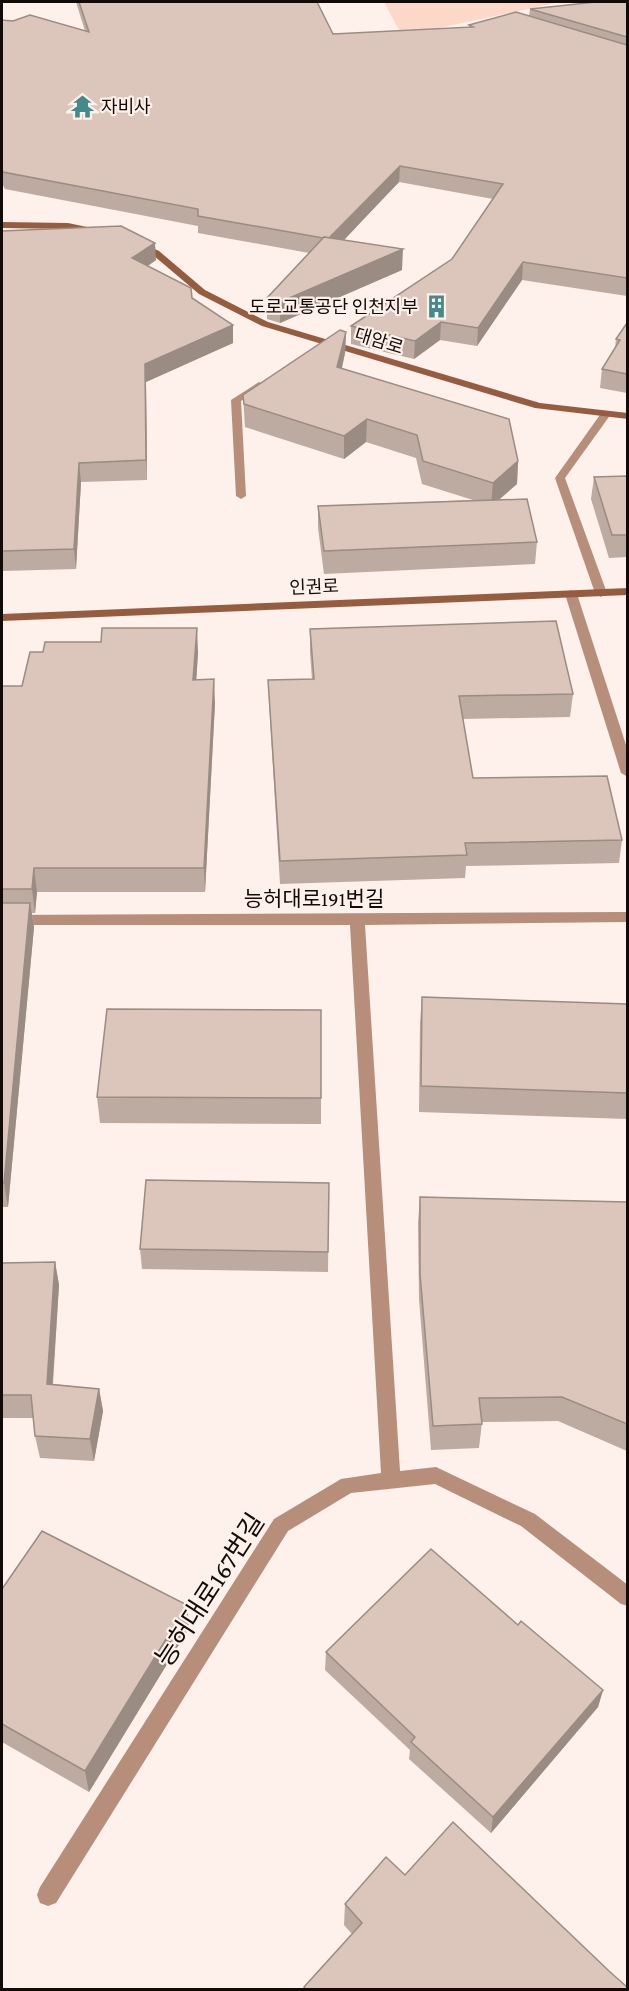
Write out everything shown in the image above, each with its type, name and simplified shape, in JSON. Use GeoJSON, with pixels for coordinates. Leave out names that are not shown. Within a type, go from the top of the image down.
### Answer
{"type":"FeatureCollection","features":[{"type":"Feature","properties":{"kind":"street"},"geometry":{"type":"LineString","coordinates":[[2,225],[68,226],[113,233]]}},
{"type":"Feature","properties":{"kind":"street","name":"대암로"},"geometry":{"type":"LineString","coordinates":[[124,238],[156,253],[202,292],[265,324],[539,406],[627,416]]}},
{"type":"Feature","properties":{"kind":"street"},"geometry":{"type":"LineString","coordinates":[[314,348],[323,342]]}},
{"type":"Feature","properties":{"kind":"street"},"geometry":{"type":"LineString","coordinates":[[241,496],[236,400],[265,381]]}},
{"type":"Feature","properties":{"kind":"street"},"geometry":{"type":"LineString","coordinates":[[601,593],[560,478],[606,414]]}},
{"type":"Feature","properties":{"kind":"street","name":"인권로"},"geometry":{"type":"LineString","coordinates":[[2,618],[627,591]]}},
{"type":"Feature","properties":{"kind":"street"},"geometry":{"type":"LineString","coordinates":[[572,594],[627,773]]}},
{"type":"Feature","properties":{"kind":"street","name":"능허대로191번길"},"geometry":{"type":"LineString","coordinates":[[2,920],[627,917]]}},
{"type":"Feature","properties":{"kind":"street"},"geometry":{"type":"LineString","coordinates":[[357,920],[391,1480]]}},
{"type":"Feature","properties":{"kind":"street","name":"능허대로167번길"},"geometry":{"type":"LineString","coordinates":[[48,1895],[280,1526],[348,1485],[436,1475],[528,1520],[627,1597]]}},
{"type":"Feature","properties":{"kind":"shaded area"},"geometry":{"type":"Polygon","coordinates":[[[384,2],[560,2],[434,29],[399,30],[384,2]]]}},
{"type":"Feature","properties":{"kind":"building"},"geometry":{"type":"Polygon","coordinates":[[[79,2],[317,2],[333,34],[473,27],[469,25],[516,12],[627,45],[627,278],[523,262],[478,328],[441,322],[415,341],[351,326],[452,259],[503,184],[400,166],[329,238],[323,238],[198,216],[198,209],[3,172],[2,20],[13,21],[30,15],[89,32],[79,2]]]}},
{"type":"Feature","properties":{"kind":"building"},"geometry":{"type":"Polygon","coordinates":[[[596,2],[627,2],[627,37],[530,9],[596,2]]]}},
{"type":"Feature","properties":{"kind":"building"},"geometry":{"type":"Polygon","coordinates":[[[121,226],[155,243],[132,258],[191,288],[192,298],[233,325],[145,364],[146,460],[79,463],[74,549],[2,551],[2,231],[121,226]]]}},
{"type":"Feature","properties":{"kind":"building"},"geometry":{"type":"Polygon","coordinates":[[[324,237],[403,249],[280,302],[267,298],[324,237]]]}},
{"type":"Feature","properties":{"kind":"building"},"geometry":{"type":"Polygon","coordinates":[[[627,323],[627,374],[602,369],[620,340],[616,339],[627,323]]]}},
{"type":"Feature","properties":{"kind":"building"},"geometry":{"type":"Polygon","coordinates":[[[340,330],[346,332],[337,367],[509,419],[518,461],[493,483],[423,461],[417,435],[367,419],[344,436],[244,404],[243,395],[340,330]]]}},
{"type":"Feature","properties":{"kind":"building"},"geometry":{"type":"Polygon","coordinates":[[[627,476],[627,535],[612,535],[594,477],[627,476]]]}},
{"type":"Feature","properties":{"kind":"building"},"geometry":{"type":"Polygon","coordinates":[[[527,499],[537,542],[324,551],[318,506],[527,499]]]}},
{"type":"Feature","properties":{"kind":"building"},"geometry":{"type":"Polygon","coordinates":[[[556,621],[573,694],[459,696],[473,778],[607,776],[622,840],[465,843],[467,855],[280,861],[268,680],[314,679],[310,629],[556,621]]]}},
{"type":"Feature","properties":{"kind":"building"},"geometry":{"type":"Polygon","coordinates":[[[102,628],[197,628],[193,680],[214,679],[204,868],[34,868],[32,889],[2,889],[2,686],[22,686],[30,652],[43,652],[45,642],[101,642],[102,628]]]}},
{"type":"Feature","properties":{"kind":"building"},"geometry":{"type":"Polygon","coordinates":[[[2,903],[30,903],[4,1183],[2,1183],[2,903]]]}},
{"type":"Feature","properties":{"kind":"building"},"geometry":{"type":"Polygon","coordinates":[[[422,997],[627,1004],[627,1093],[421,1086],[422,997]]]}},
{"type":"Feature","properties":{"kind":"building"},"geometry":{"type":"Polygon","coordinates":[[[107,1009],[321,1010],[321,1098],[97,1097],[107,1009]]]}},
{"type":"Feature","properties":{"kind":"building"},"geometry":{"type":"Polygon","coordinates":[[[146,1180],[329,1183],[328,1252],[140,1249],[146,1180]]]}},
{"type":"Feature","properties":{"kind":"building"},"geometry":{"type":"Polygon","coordinates":[[[420,1197],[627,1202],[627,1424],[562,1397],[479,1398],[482,1424],[433,1426],[420,1274],[420,1197]]]}},
{"type":"Feature","properties":{"kind":"building"},"geometry":{"type":"Polygon","coordinates":[[[55,1262],[47,1384],[99,1389],[90,1439],[35,1436],[31,1395],[2,1395],[2,1263],[55,1262]]]}},
{"type":"Feature","properties":{"kind":"building"},"geometry":{"type":"Polygon","coordinates":[[[42,1531],[187,1605],[85,1771],[2,1724],[2,1589],[42,1531]]]}},
{"type":"Feature","properties":{"kind":"building"},"geometry":{"type":"Polygon","coordinates":[[[431,1549],[518,1625],[521,1621],[603,1690],[493,1817],[411,1742],[415,1737],[326,1652],[431,1549]]]}},
{"type":"Feature","properties":{"kind":"building"},"geometry":{"type":"Polygon","coordinates":[[[453,1822],[627,1989],[306,1989],[304,1987],[362,1923],[345,1904],[386,1857],[405,1875],[453,1822]]]}},
{"type":"Feature","properties":{"kind":"place","name":"자비사"},"geometry":{"type":"Point","coordinates":[83,107]}},
{"type":"Feature","properties":{"kind":"place","name":"도로교통공단 인천지부"},"geometry":{"type":"Point","coordinates":[436,307]}}]}
